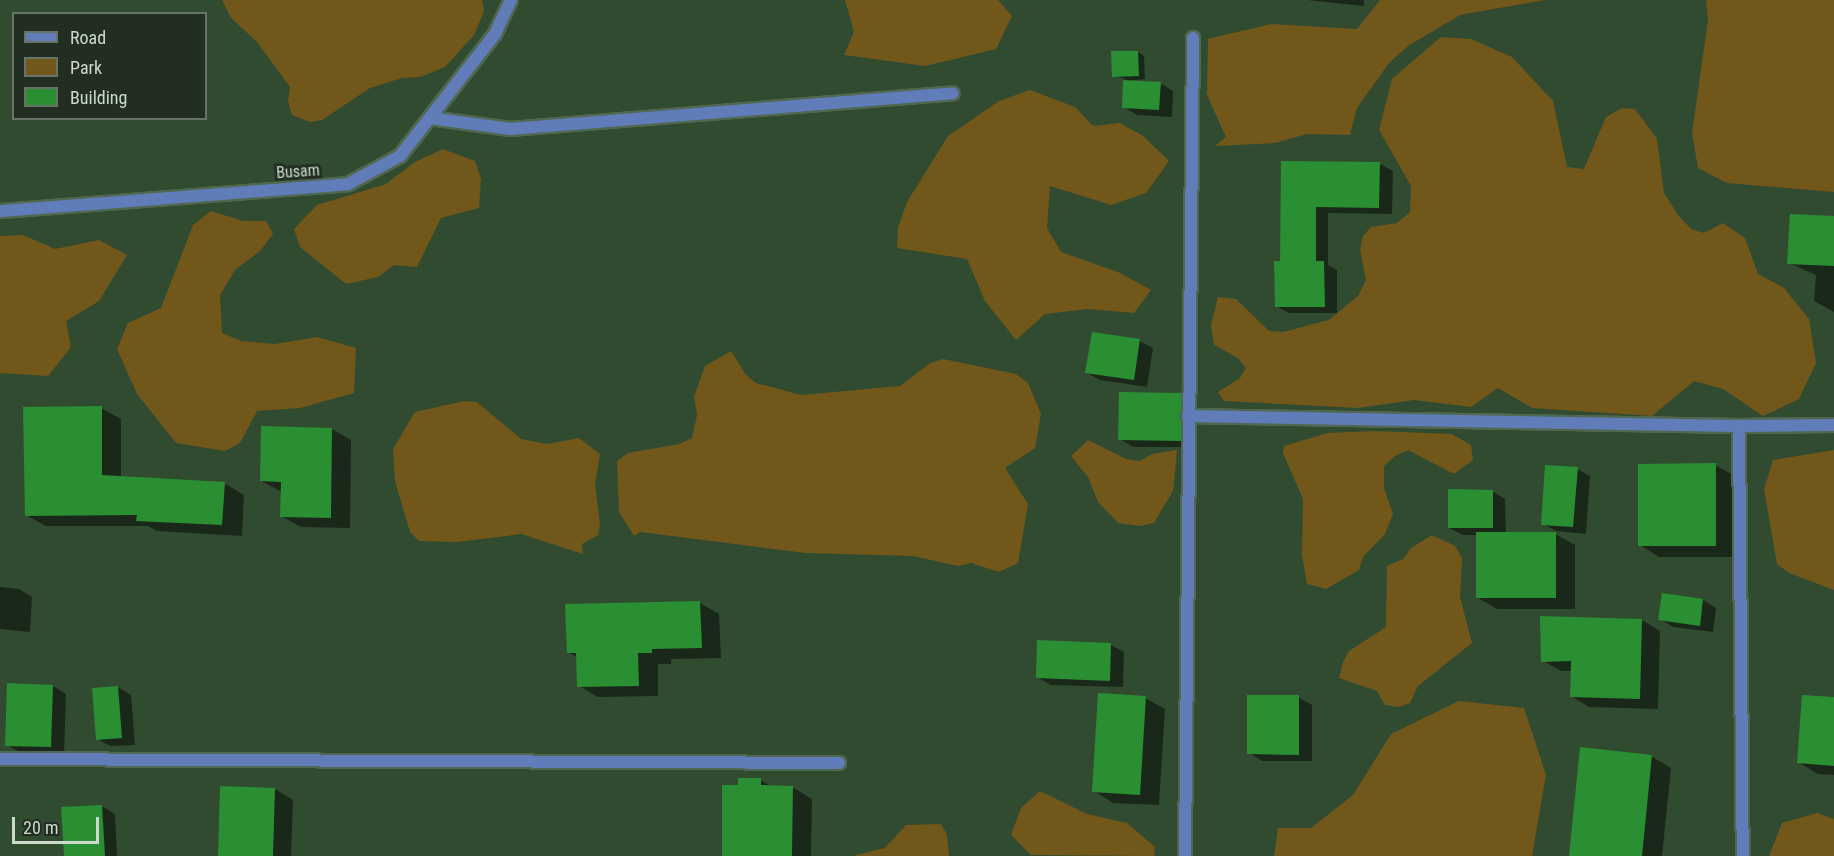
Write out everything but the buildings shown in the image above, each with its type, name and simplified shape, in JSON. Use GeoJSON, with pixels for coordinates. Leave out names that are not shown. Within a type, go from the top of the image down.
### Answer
{"type":"FeatureCollection","features":[{"type":"Feature","properties":{"kind":"street","name":"Busam"},"geometry":{"type":"LineString","coordinates":[[0,211],[348,184],[400,156],[495,34],[511,0]]}},
{"type":"Feature","properties":{"kind":"street"},"geometry":{"type":"LineString","coordinates":[[1185,856],[1193,38]]}},
{"type":"Feature","properties":{"kind":"street"},"geometry":{"type":"LineString","coordinates":[[430,118],[510,129],[952,93]]}},
{"type":"Feature","properties":{"kind":"street"},"geometry":{"type":"LineString","coordinates":[[1188,416],[1739,426],[1834,425]]}},
{"type":"Feature","properties":{"kind":"street"},"geometry":{"type":"LineString","coordinates":[[1739,426],[1743,856]]}},
{"type":"Feature","properties":{"kind":"street"},"geometry":{"type":"LineString","coordinates":[[0,759],[839,763]]}},
{"type":"Feature","properties":{"kind":"green space"},"geometry":{"type":"Polygon","coordinates":[[[222,0],[482,0],[484,11],[474,35],[445,67],[420,77],[402,78],[370,88],[322,120],[310,122],[292,115],[288,101],[290,87],[257,42],[231,18],[222,0]]]}},
{"type":"Feature","properties":{"kind":"green space"},"geometry":{"type":"Polygon","coordinates":[[[845,0],[998,0],[1012,16],[996,49],[925,66],[844,55],[854,32],[845,0]]]}},
{"type":"Feature","properties":{"kind":"green space"},"geometry":{"type":"Polygon","coordinates":[[[1380,0],[1545,0],[1460,15],[1408,46],[1389,63],[1357,108],[1350,135],[1307,134],[1275,143],[1215,146],[1226,137],[1207,95],[1208,39],[1271,24],[1357,29],[1380,0]]]}},
{"type":"Feature","properties":{"kind":"green space"},"geometry":{"type":"Polygon","coordinates":[[[1706,0],[1834,0],[1834,192],[1727,183],[1698,168],[1692,133],[1708,20],[1706,0]]]}},
{"type":"Feature","properties":{"kind":"green space"},"geometry":{"type":"Polygon","coordinates":[[[1441,37],[1471,39],[1512,57],[1553,101],[1567,167],[1584,169],[1606,117],[1622,108],[1635,109],[1657,139],[1664,193],[1678,215],[1691,229],[1704,233],[1723,223],[1745,238],[1758,274],[1784,288],[1809,319],[1816,363],[1799,399],[1763,416],[1723,389],[1694,381],[1652,416],[1532,408],[1498,388],[1471,407],[1414,400],[1358,408],[1224,401],[1218,392],[1240,378],[1246,368],[1238,358],[1214,345],[1211,325],[1218,297],[1236,299],[1269,331],[1283,332],[1329,320],[1358,296],[1366,280],[1360,250],[1363,236],[1371,227],[1397,223],[1410,212],[1411,186],[1379,130],[1392,79],[1441,37]]]}},
{"type":"Feature","properties":{"kind":"green space"},"geometry":{"type":"Polygon","coordinates":[[[1030,90],[1075,107],[1093,126],[1120,123],[1143,136],[1169,161],[1146,193],[1111,205],[1050,186],[1047,228],[1061,252],[1118,272],[1151,290],[1134,313],[1088,309],[1045,314],[1016,340],[985,301],[967,259],[897,248],[898,228],[907,202],[948,136],[999,101],[1030,90]]]}},
{"type":"Feature","properties":{"kind":"green space"},"geometry":{"type":"Polygon","coordinates":[[[443,149],[475,161],[481,179],[479,208],[441,218],[417,267],[394,265],[378,277],[346,284],[300,247],[294,229],[317,205],[386,184],[415,162],[443,149]]]}},
{"type":"Feature","properties":{"kind":"green space"},"geometry":{"type":"Polygon","coordinates":[[[211,211],[243,221],[266,221],[273,234],[260,251],[235,270],[220,295],[222,333],[241,341],[275,344],[317,337],[356,348],[354,393],[300,408],[257,411],[240,443],[225,451],[176,443],[137,394],[117,349],[128,323],[161,308],[193,225],[211,211]]]}},
{"type":"Feature","properties":{"kind":"green space"},"geometry":{"type":"Polygon","coordinates":[[[23,235],[55,249],[99,240],[127,255],[99,301],[66,321],[71,347],[48,376],[0,373],[0,236],[23,235]]]}},
{"type":"Feature","properties":{"kind":"green space"},"geometry":{"type":"Polygon","coordinates":[[[731,351],[746,375],[756,383],[801,395],[900,386],[930,363],[943,359],[1016,374],[1028,383],[1041,414],[1035,448],[1005,468],[1028,504],[1018,563],[999,572],[971,563],[958,566],[913,556],[806,553],[640,532],[634,536],[619,512],[617,461],[628,453],[679,444],[692,438],[697,415],[694,397],[705,366],[731,351]]]}},
{"type":"Feature","properties":{"kind":"green space"},"geometry":{"type":"Polygon","coordinates":[[[464,401],[477,402],[521,439],[547,444],[579,438],[600,454],[595,484],[600,525],[598,535],[582,544],[583,554],[521,534],[457,542],[419,541],[410,532],[395,481],[393,449],[415,412],[464,401]]]}},
{"type":"Feature","properties":{"kind":"green space"},"geometry":{"type":"Polygon","coordinates":[[[1376,431],[1452,434],[1471,445],[1473,460],[1454,474],[1408,450],[1395,456],[1384,466],[1384,488],[1393,514],[1385,534],[1363,557],[1359,570],[1326,589],[1307,584],[1302,555],[1303,499],[1283,453],[1284,446],[1328,433],[1376,431]]]}},
{"type":"Feature","properties":{"kind":"green space"},"geometry":{"type":"Polygon","coordinates":[[[1088,440],[1126,459],[1140,461],[1152,454],[1177,450],[1173,491],[1154,523],[1140,526],[1118,523],[1098,502],[1088,477],[1071,456],[1088,440]]]}},
{"type":"Feature","properties":{"kind":"green space"},"geometry":{"type":"Polygon","coordinates":[[[1834,450],[1834,590],[1789,573],[1777,564],[1764,489],[1773,460],[1834,450]]]}},
{"type":"Feature","properties":{"kind":"green space"},"geometry":{"type":"Polygon","coordinates":[[[1432,535],[1455,546],[1462,558],[1460,597],[1472,643],[1418,686],[1410,703],[1398,707],[1385,705],[1377,691],[1339,678],[1343,662],[1349,651],[1386,627],[1387,566],[1403,559],[1411,548],[1432,535]]]}},
{"type":"Feature","properties":{"kind":"green space"},"geometry":{"type":"Polygon","coordinates":[[[1459,701],[1524,708],[1546,775],[1532,856],[1274,856],[1278,828],[1311,828],[1353,795],[1391,734],[1459,701]]]}},
{"type":"Feature","properties":{"kind":"green space"},"geometry":{"type":"Polygon","coordinates":[[[1040,791],[1087,814],[1127,823],[1155,847],[1154,856],[1031,855],[1011,835],[1021,808],[1040,791]]]}},
{"type":"Feature","properties":{"kind":"green space"},"geometry":{"type":"Polygon","coordinates":[[[1817,813],[1834,819],[1834,856],[1769,856],[1782,823],[1817,813]]]}},
{"type":"Feature","properties":{"kind":"green space"},"geometry":{"type":"Polygon","coordinates":[[[941,824],[947,835],[949,856],[853,856],[885,848],[906,825],[941,824]]]}}]}
